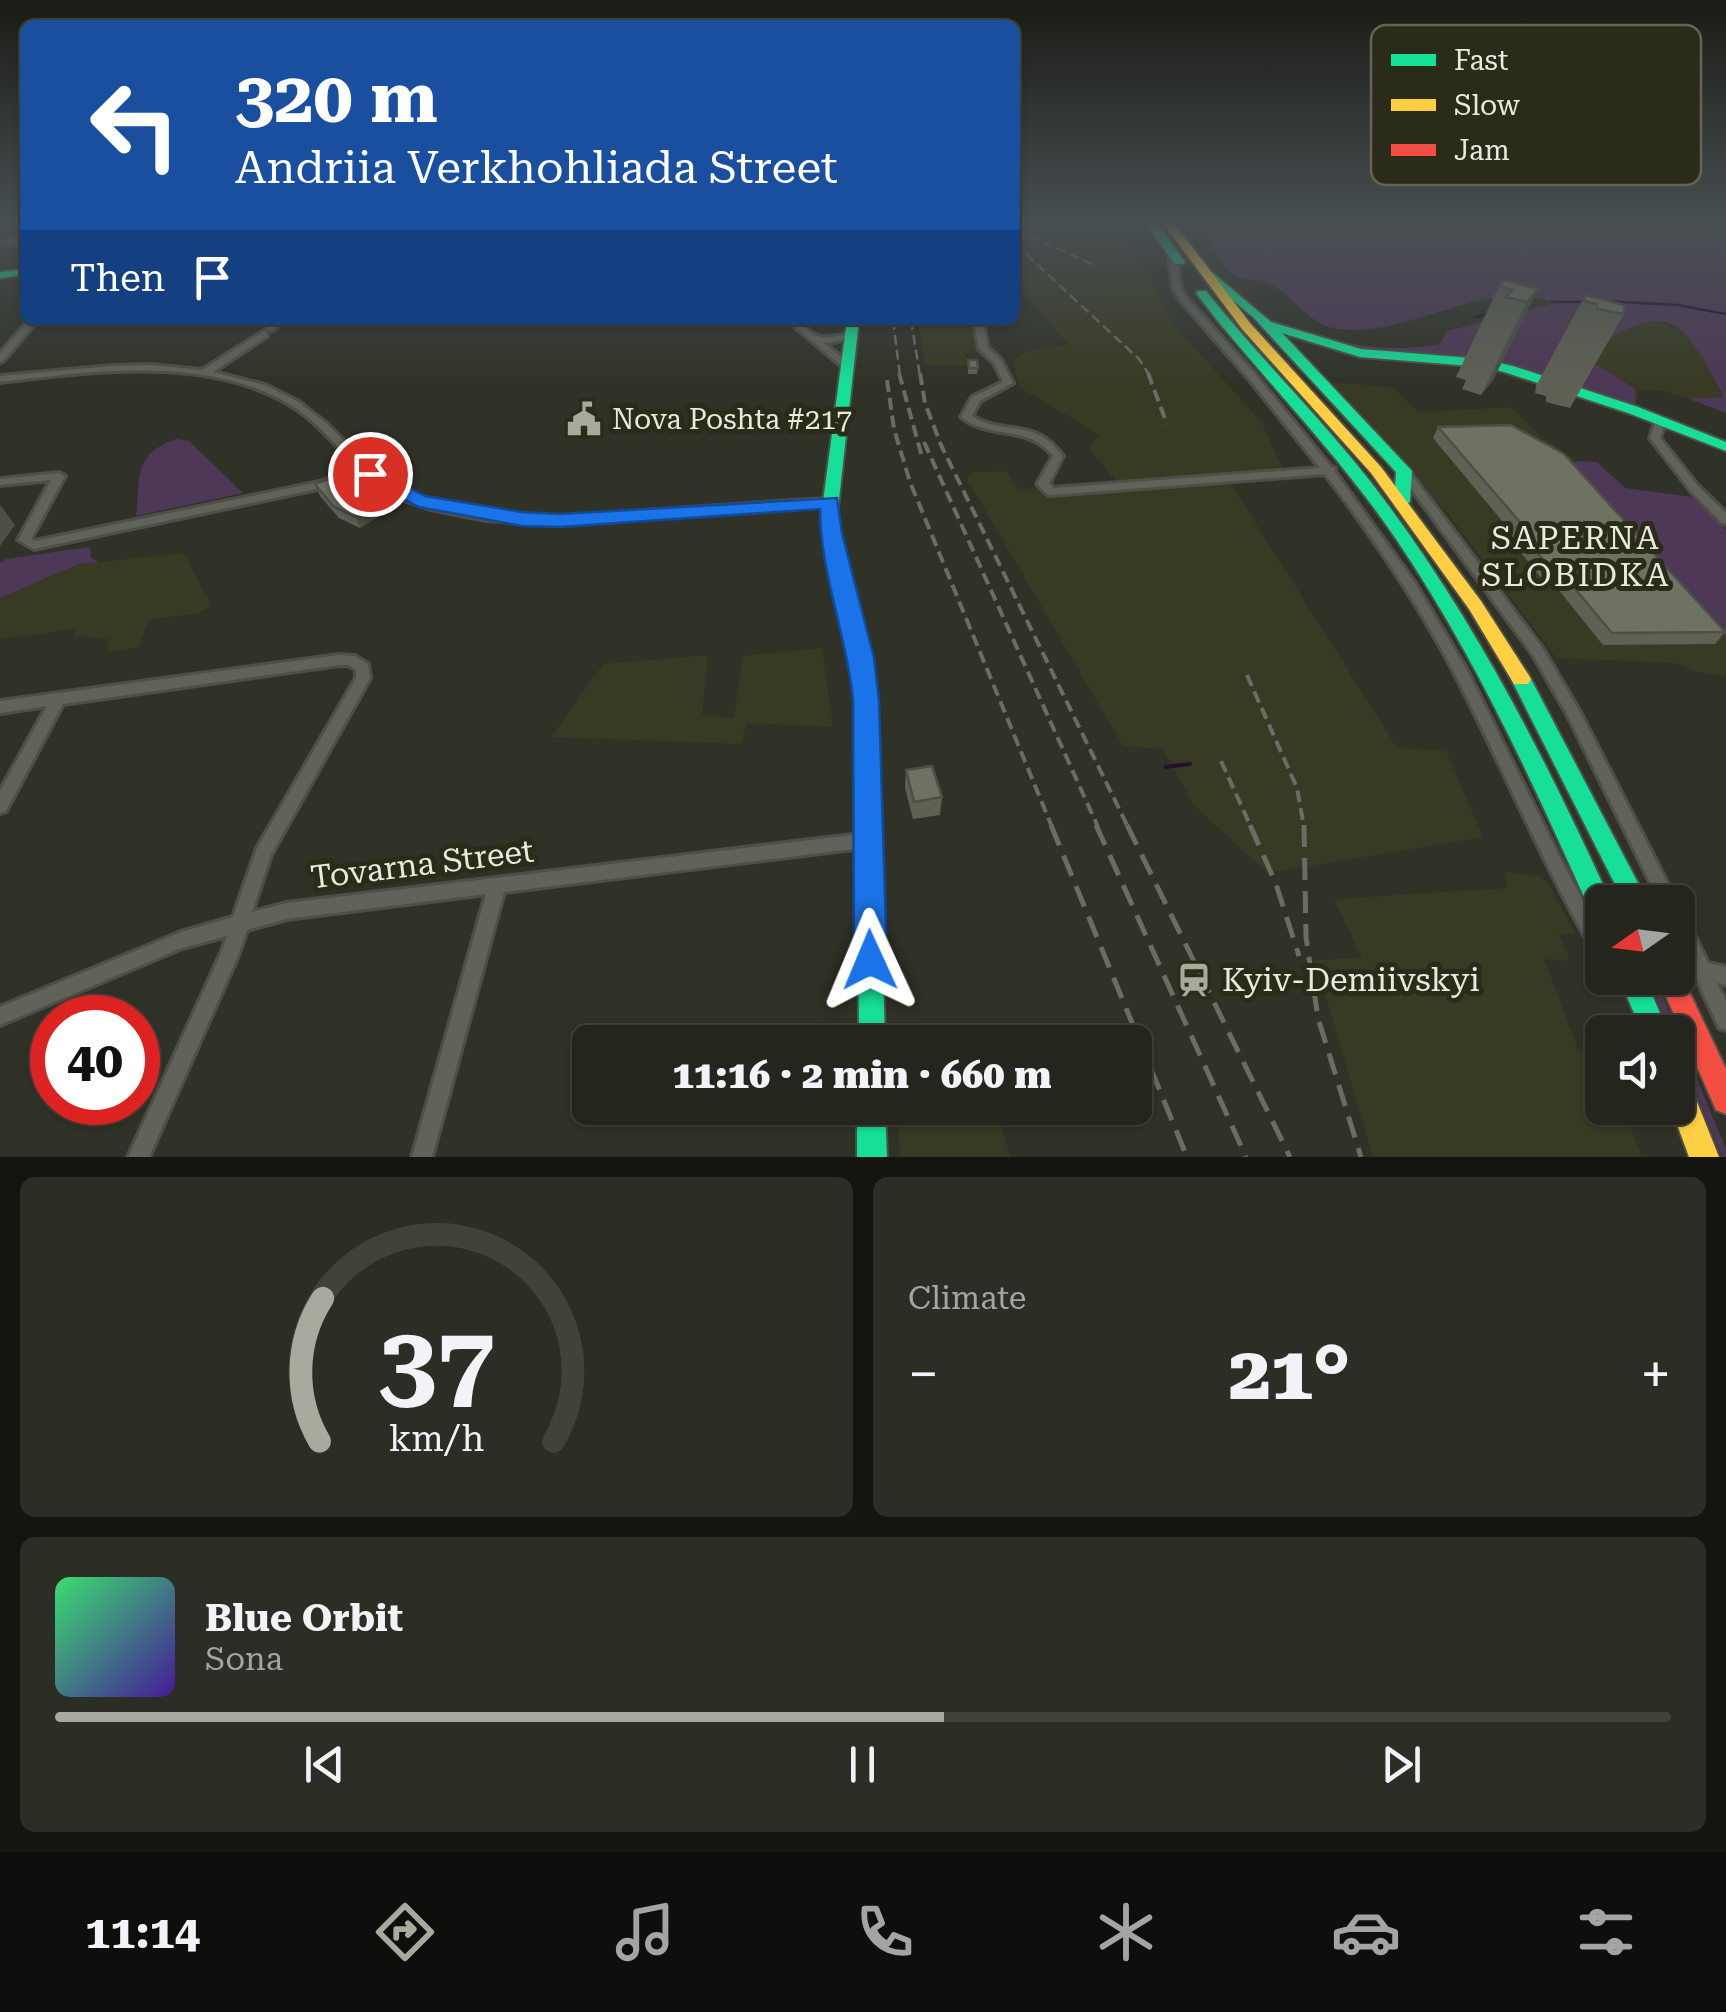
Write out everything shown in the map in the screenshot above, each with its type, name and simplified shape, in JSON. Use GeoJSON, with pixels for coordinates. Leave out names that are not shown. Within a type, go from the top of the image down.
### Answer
{"type":"FeatureCollection","features":[{"type":"Feature","properties":{"kind":"main road"},"geometry":{"type":"LineString","coordinates":[[1192,277],[1225,323],[1343,456],[1434,583],[1487,668],[1520,731],[1591,885]]}},
{"type":"Feature","properties":{"kind":"main road"},"geometry":{"type":"LineString","coordinates":[[1207,277],[1402,502],[1512,663],[1627,885]]}},
{"type":"Feature","properties":{"kind":"main road"},"geometry":{"type":"LineString","coordinates":[[1211,277],[1265,324],[1404,471],[1402,502]]}},
{"type":"Feature","properties":{"kind":"main road"},"geometry":{"type":"LineString","coordinates":[[1265,324],[1360,352],[1492,365],[1661,420],[1726,447]]}},
{"type":"Feature","properties":{"kind":"main road"},"geometry":{"type":"LineString","coordinates":[[852,328],[830,502],[831,533],[864,686],[872,1025]]}},
{"type":"Feature","properties":{"kind":"main road"},"geometry":{"type":"LineString","coordinates":[[1679,995],[1726,1100]]}},
{"type":"Feature","properties":{"kind":"main road"},"geometry":{"type":"LineString","coordinates":[[872,1125],[872,1157]]}},
{"type":"Feature","properties":{"kind":"main road"},"geometry":{"type":"LineString","coordinates":[[1692,1125],[1704,1157]]}},
{"type":"Feature","properties":{"kind":"street"},"geometry":{"type":"LineString","coordinates":[[1174,277],[1183,298],[1330,470],[1439,632],[1552,864],[1585,921]]}},
{"type":"Feature","properties":{"kind":"street"},"geometry":{"type":"LineString","coordinates":[[0,360],[30,325]]}},
{"type":"Feature","properties":{"kind":"street"},"geometry":{"type":"LineString","coordinates":[[798,325],[848,367]]}},
{"type":"Feature","properties":{"kind":"street"},"geometry":{"type":"LineString","coordinates":[[979,325],[984,349],[998,362],[1008,384],[976,400],[966,417],[977,424],[1023,432],[1051,446],[1058,456],[1042,484],[1051,492],[1330,470]]}},
{"type":"Feature","properties":{"kind":"street"},"geometry":{"type":"LineString","coordinates":[[204,372],[268,327]]}},
{"type":"Feature","properties":{"kind":"street"},"geometry":{"type":"LineString","coordinates":[[813,338],[829,340],[852,328]]}},
{"type":"Feature","properties":{"kind":"street"},"geometry":{"type":"LineString","coordinates":[[0,377],[112,368],[204,372],[268,390],[298,406],[364,471],[419,501],[522,519],[560,520],[830,502]]}},
{"type":"Feature","properties":{"kind":"street"},"geometry":{"type":"LineString","coordinates":[[1661,420],[1655,438],[1726,520]]}},
{"type":"Feature","properties":{"kind":"street"},"geometry":{"type":"LineString","coordinates":[[0,482],[59,476],[24,540],[28,544],[322,485],[364,471]]}},
{"type":"Feature","properties":{"kind":"street"},"geometry":{"type":"LineString","coordinates":[[1404,471],[1538,652],[1573,712],[1660,885]]}},
{"type":"Feature","properties":{"kind":"street"},"geometry":{"type":"LineString","coordinates":[[0,707],[339,660],[359,663],[363,678],[262,852],[231,952],[138,1157]]}},
{"type":"Feature","properties":{"kind":"street"},"geometry":{"type":"LineString","coordinates":[[0,806],[59,698]]}},
{"type":"Feature","properties":{"kind":"street","name":"Tovarna Street"},"geometry":{"type":"LineString","coordinates":[[0,1016],[181,940],[242,920],[335,903],[869,840]]}},
{"type":"Feature","properties":{"kind":"street"},"geometry":{"type":"LineString","coordinates":[[422,1157],[496,886]]}},
{"type":"Feature","properties":{"kind":"street"},"geometry":{"type":"LineString","coordinates":[[1695,955],[1726,1020]]}},
{"type":"Feature","properties":{"kind":"street"},"geometry":{"type":"LineString","coordinates":[[1702,970],[1726,976]]}},
{"type":"Feature","properties":{"kind":"shaded area"},"geometry":{"type":"Polygon","coordinates":[[[1020,277],[1147,277],[1175,326],[1262,423],[1283,469],[1226,476],[1397,748],[1446,751],[1483,837],[1267,873],[1194,805],[1163,749],[1123,746],[967,479],[973,472],[1007,471],[1019,489],[1040,488],[1045,497],[1124,491],[1089,448],[1100,435],[1019,387],[1013,361],[1027,351],[1069,345],[1020,289],[1020,277]]]}},
{"type":"Feature","properties":{"kind":"shaded area"},"geometry":{"type":"Polygon","coordinates":[[[1726,277],[1726,413],[1689,399],[1724,397],[1695,346],[1668,323],[1653,321],[1634,326],[1582,355],[1635,389],[1635,407],[1509,367],[1354,349],[1316,338],[1378,347],[1424,347],[1440,344],[1447,331],[1555,303],[1501,297],[1393,325],[1338,329],[1309,316],[1269,283],[1242,278],[1726,277]]]}},
{"type":"Feature","properties":{"kind":"shaded area"},"geometry":{"type":"Polygon","coordinates":[[[1653,319],[1696,343],[1725,398],[1689,399],[1663,391],[1638,390],[1636,409],[1581,355],[1631,324],[1653,319]]]}},
{"type":"Feature","properties":{"kind":"shaded area"},"geometry":{"type":"Polygon","coordinates":[[[919,325],[976,325],[980,353],[965,353],[966,366],[925,365],[919,325]]]}},
{"type":"Feature","properties":{"kind":"shaded area"},"geometry":{"type":"Polygon","coordinates":[[[1328,382],[1392,387],[1419,412],[1511,407],[1537,433],[1576,461],[1573,468],[1726,637],[1726,676],[1698,672],[1676,663],[1556,658],[1449,515],[1328,382]]]}},
{"type":"Feature","properties":{"kind":"shaded area"},"geometry":{"type":"Polygon","coordinates":[[[176,439],[189,441],[243,493],[136,516],[146,459],[176,439]]]}},
{"type":"Feature","properties":{"kind":"shaded area"},"geometry":{"type":"Polygon","coordinates":[[[1576,461],[1597,462],[1625,488],[1693,497],[1726,530],[1726,637],[1572,468],[1576,461]]]}},
{"type":"Feature","properties":{"kind":"shaded area"},"geometry":{"type":"Polygon","coordinates":[[[90,547],[91,558],[99,562],[79,564],[0,598],[0,563],[6,559],[90,547]]]}},
{"type":"Feature","properties":{"kind":"shaded area"},"geometry":{"type":"Polygon","coordinates":[[[184,553],[211,606],[196,614],[150,619],[138,647],[106,652],[109,639],[74,636],[76,629],[0,639],[0,598],[79,564],[184,553]]]}},
{"type":"Feature","properties":{"kind":"shaded area"},"geometry":{"type":"Polygon","coordinates":[[[822,648],[833,727],[747,723],[741,744],[551,737],[603,664],[708,655],[702,715],[734,718],[743,656],[822,648]]]}},
{"type":"Feature","properties":{"kind":"shaded area"},"geometry":{"type":"Polygon","coordinates":[[[1504,871],[1538,876],[1548,882],[1575,934],[1559,934],[1570,961],[1544,959],[1578,1049],[1585,1050],[1585,1125],[1629,1125],[1642,1157],[1373,1157],[1315,960],[1362,958],[1334,899],[1508,888],[1504,871]]]}},
{"type":"Feature","properties":{"kind":"shaded area"},"geometry":{"type":"Polygon","coordinates":[[[1655,995],[1661,995],[1670,1015],[1663,1015],[1655,995]]]}},
{"type":"Feature","properties":{"kind":"shaded area"},"geometry":{"type":"Polygon","coordinates":[[[1695,1074],[1726,1149],[1726,1157],[1722,1157],[1695,1091],[1695,1074]]]}},
{"type":"Feature","properties":{"kind":"shaded area"},"geometry":{"type":"Polygon","coordinates":[[[898,1125],[1001,1125],[1010,1157],[900,1157],[898,1125]]]}},
{"type":"Feature","properties":{"kind":"building"},"geometry":{"type":"Polygon","coordinates":[[[1505,280],[1538,289],[1527,302],[1506,297],[1512,290],[1499,286],[1505,280]]]}},
{"type":"Feature","properties":{"kind":"building"},"geometry":{"type":"Polygon","coordinates":[[[1585,295],[1624,305],[1624,314],[1597,309],[1597,304],[1584,301],[1585,295]]]}},
{"type":"Feature","properties":{"kind":"building"},"geometry":{"type":"Polygon","coordinates":[[[968,360],[977,360],[978,368],[969,368],[968,360]]]}},
{"type":"Feature","properties":{"kind":"building"},"geometry":{"type":"Polygon","coordinates":[[[1511,425],[1564,454],[1725,632],[1612,633],[1560,571],[1552,571],[1517,528],[1525,528],[1438,427],[1511,425]]]}},
{"type":"Feature","properties":{"kind":"building"},"geometry":{"type":"Polygon","coordinates":[[[340,475],[359,493],[379,501],[355,517],[333,506],[315,484],[340,475]]]}},
{"type":"Feature","properties":{"kind":"building"},"geometry":{"type":"Polygon","coordinates":[[[932,766],[942,797],[914,802],[906,770],[932,766]]]}},
{"type":"Feature","properties":{"kind":"waterway"},"geometry":{"type":"LineString","coordinates":[[1602,301],[1677,305],[1726,314]]}},
{"type":"Feature","properties":{"kind":"waterway"},"geometry":{"type":"LineString","coordinates":[[1552,302],[1582,302]]}},
{"type":"Feature","properties":{"kind":"waterway"},"geometry":{"type":"LineString","coordinates":[[1475,317],[1489,314]]}},
{"type":"Feature","properties":{"kind":"waterway"},"geometry":{"type":"LineString","coordinates":[[1166,767],[1190,764]]}},
{"type":"Feature","properties":{"kind":"railway"},"geometry":{"type":"LineString","coordinates":[[1051,277],[1139,359],[1150,376]]}},
{"type":"Feature","properties":{"kind":"railway"},"geometry":{"type":"LineString","coordinates":[[894,325],[900,376]]}},
{"type":"Feature","properties":{"kind":"railway"},"geometry":{"type":"LineString","coordinates":[[912,325],[920,376]]}},
{"type":"Feature","properties":{"kind":"railway"},"geometry":{"type":"LineString","coordinates":[[899,373],[922,457]]}},
{"type":"Feature","properties":{"kind":"railway"},"geometry":{"type":"LineString","coordinates":[[920,373],[925,403],[941,445],[1128,827]]}},
{"type":"Feature","properties":{"kind":"railway"},"geometry":{"type":"LineString","coordinates":[[1148,373],[1167,424]]}},
{"type":"Feature","properties":{"kind":"railway"},"geometry":{"type":"LineString","coordinates":[[887,380],[894,429],[910,482],[1052,827]]}},
{"type":"Feature","properties":{"kind":"railway"},"geometry":{"type":"LineString","coordinates":[[924,442],[1098,827]]}},
{"type":"Feature","properties":{"kind":"railway"},"geometry":{"type":"LineString","coordinates":[[1247,675],[1297,788],[1304,827]]}},
{"type":"Feature","properties":{"kind":"railway"},"geometry":{"type":"LineString","coordinates":[[1221,761],[1251,827]]}},
{"type":"Feature","properties":{"kind":"railway"},"geometry":{"type":"LineString","coordinates":[[1051,825],[1187,1157]]}},
{"type":"Feature","properties":{"kind":"railway"},"geometry":{"type":"LineString","coordinates":[[1096,825],[1246,1157]]}},
{"type":"Feature","properties":{"kind":"railway"},"geometry":{"type":"LineString","coordinates":[[1127,825],[1290,1157]]}},
{"type":"Feature","properties":{"kind":"railway"},"geometry":{"type":"LineString","coordinates":[[1250,825],[1276,884],[1299,956]]}},
{"type":"Feature","properties":{"kind":"railway"},"geometry":{"type":"LineString","coordinates":[[1304,825],[1306,937],[1318,1018],[1361,1157]]}},
{"type":"Feature","properties":{"kind":"traffic: fast"},"geometry":{"type":"LineString","coordinates":[[1212,277],[1257,314],[1404,471]]}},
{"type":"Feature","properties":{"kind":"traffic: fast"},"geometry":{"type":"LineString","coordinates":[[1202,293],[1365,485],[1435,585],[1525,743],[1591,885]]}},
{"type":"Feature","properties":{"kind":"traffic: fast"},"geometry":{"type":"LineString","coordinates":[[1265,324],[1360,353],[1483,363],[1508,369],[1633,410],[1726,447]]}},
{"type":"Feature","properties":{"kind":"traffic: fast"},"geometry":{"type":"LineString","coordinates":[[852,325],[829,517],[861,658],[866,700],[872,1025]]}},
{"type":"Feature","properties":{"kind":"traffic: fast"},"geometry":{"type":"LineString","coordinates":[[1402,502],[1404,471]]}},
{"type":"Feature","properties":{"kind":"traffic: fast"},"geometry":{"type":"LineString","coordinates":[[1521,679],[1627,885]]}},
{"type":"Feature","properties":{"kind":"traffic: fast"},"geometry":{"type":"LineString","coordinates":[[1639,995],[1648,1015]]}},
{"type":"Feature","properties":{"kind":"traffic: fast"},"geometry":{"type":"LineString","coordinates":[[871,1125],[872,1157]]}},
{"type":"Feature","properties":{"kind":"traffic: slow"},"geometry":{"type":"LineString","coordinates":[[1209,277],[1246,326],[1376,470],[1475,605],[1521,679]]}},
{"type":"Feature","properties":{"kind":"traffic: slow"},"geometry":{"type":"LineString","coordinates":[[1692,1125],[1704,1157]]}},
{"type":"Feature","properties":{"kind":"traffic: jam"},"geometry":{"type":"LineString","coordinates":[[1679,995],[1726,1100]]}},
{"type":"Feature","properties":{"kind":"place","name":"Nova Poshta #217"},"geometry":{"type":"Point","coordinates":[584,419]}},
{"type":"Feature","properties":{"kind":"place","name":"Kyiv-Demiivskyi"},"geometry":{"type":"Point","coordinates":[1194,980]}},
{"type":"Feature","properties":{"kind":"district","name":"SAPERNA SLOBIDKA"},"geometry":{"type":"Point","coordinates":[1576,556]}},
{"type":"Feature","properties":{"kind":"route"},"geometry":{"type":"LineString","coordinates":[[370,474],[419,501],[522,519],[560,520],[830,502],[831,533],[861,658],[866,700],[870,960]]}}]}
